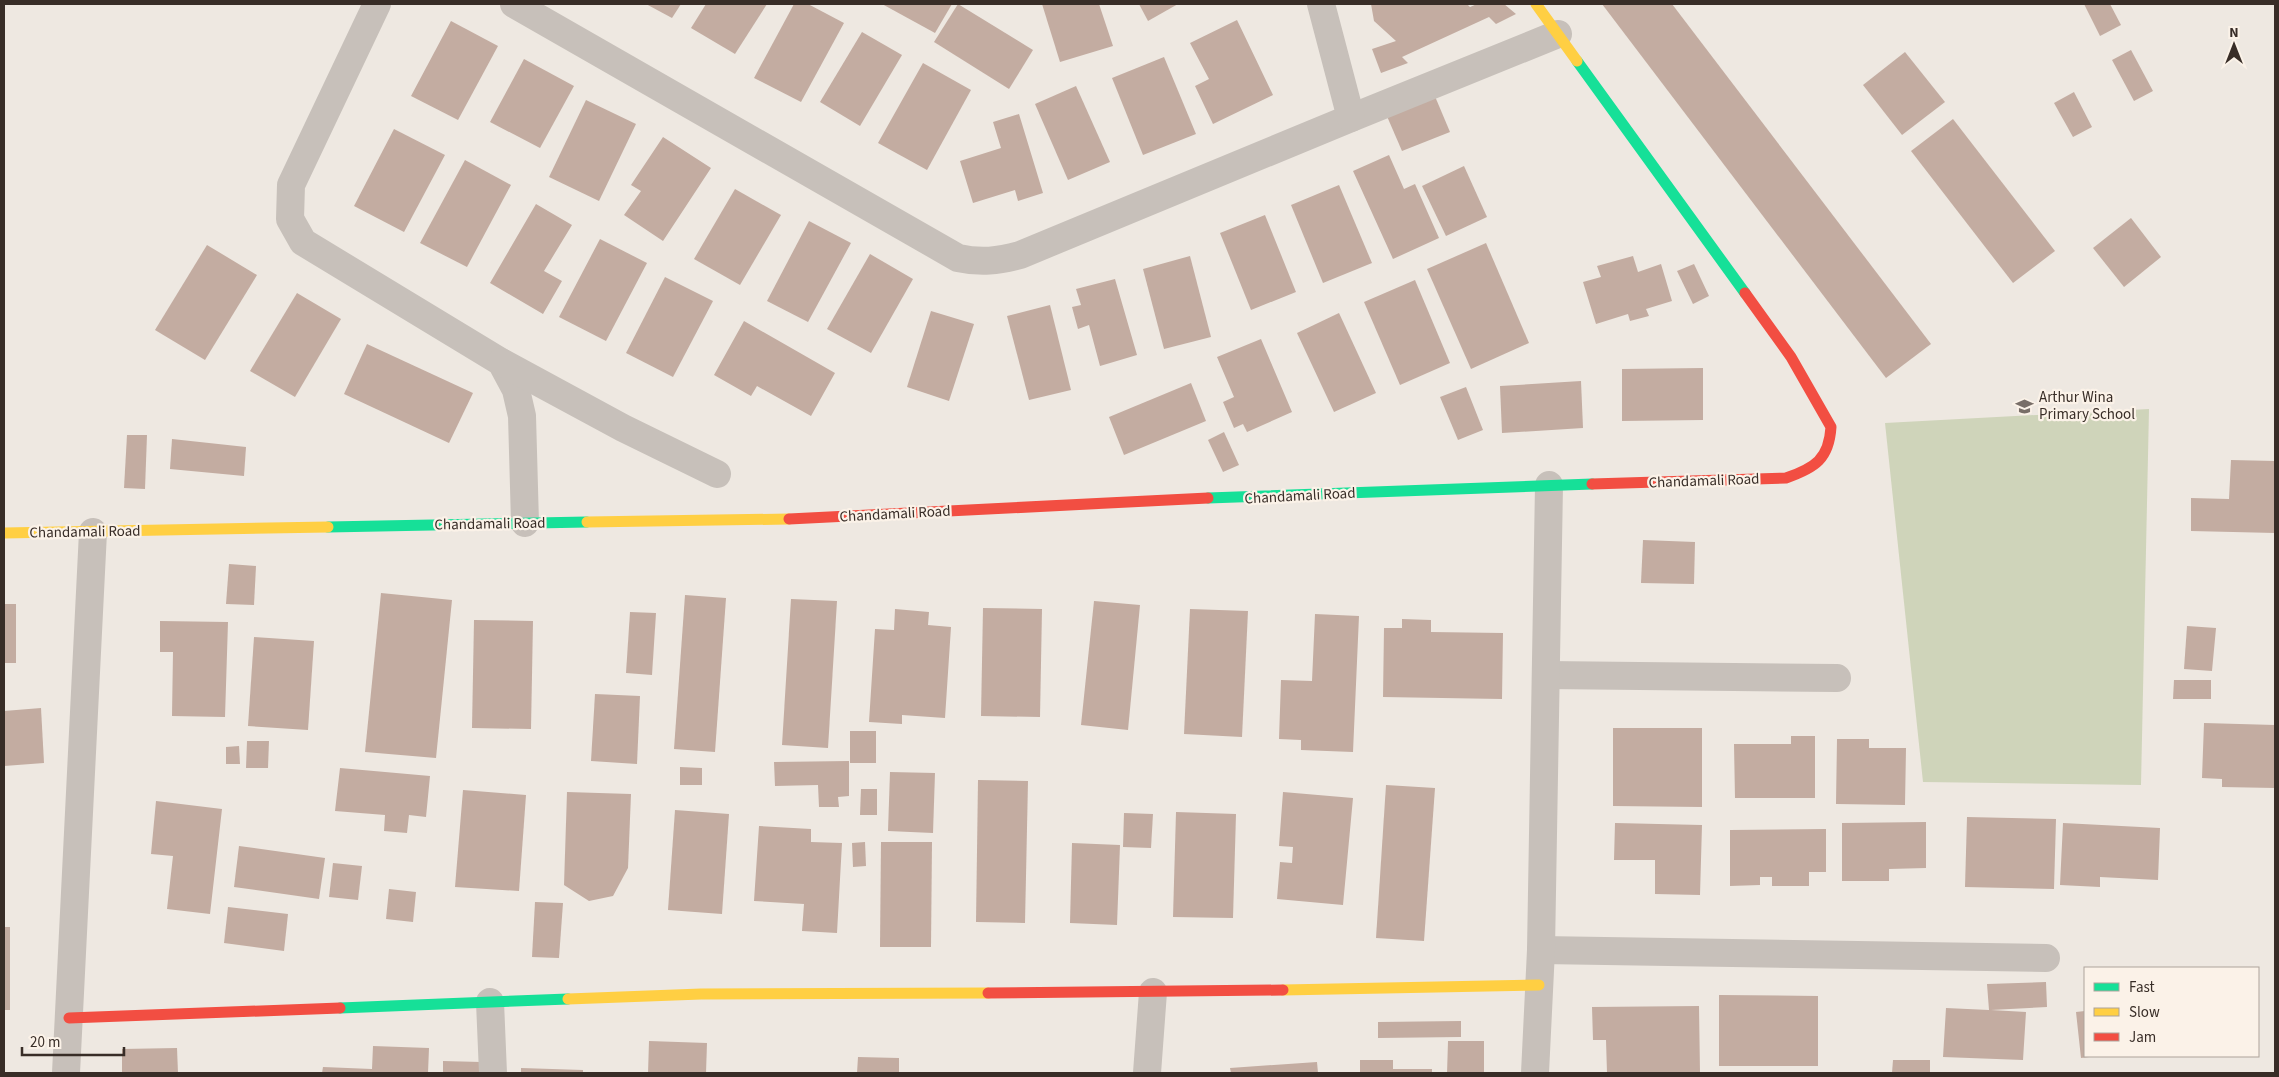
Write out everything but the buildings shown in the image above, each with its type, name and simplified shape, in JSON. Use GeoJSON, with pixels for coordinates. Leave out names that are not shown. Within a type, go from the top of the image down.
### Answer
{"type":"FeatureCollection","features":[{"type":"Feature","properties":{"kind":"street"},"geometry":{"type":"LineString","coordinates":[[377,4],[290,185],[290,219],[303,242],[501,362],[623,428],[717,474]]}},
{"type":"Feature","properties":{"kind":"street"},"geometry":{"type":"LineString","coordinates":[[514,4],[958,258],[978,262],[1020,255],[1558,34]]}},
{"type":"Feature","properties":{"kind":"street"},"geometry":{"type":"LineString","coordinates":[[1321,4],[1350,118]]}},
{"type":"Feature","properties":{"kind":"street","name":"Chandamali Road"},"geometry":{"type":"LineString","coordinates":[[4,532],[94,532],[830,518],[1085,504],[1549,485],[1786,478],[1807,471],[1824,457],[1831,438],[1831,427],[1791,357],[1536,4]]}},
{"type":"Feature","properties":{"kind":"street"},"geometry":{"type":"LineString","coordinates":[[501,362],[516,390],[522,416],[525,523]]}},
{"type":"Feature","properties":{"kind":"street"},"geometry":{"type":"LineString","coordinates":[[1535,1073],[1541,950],[1549,485]]}},
{"type":"Feature","properties":{"kind":"street"},"geometry":{"type":"LineString","coordinates":[[66,1073],[94,532]]}},
{"type":"Feature","properties":{"kind":"street"},"geometry":{"type":"LineString","coordinates":[[1546,675],[1837,678]]}},
{"type":"Feature","properties":{"kind":"street"},"geometry":{"type":"LineString","coordinates":[[1541,950],[2046,958]]}},
{"type":"Feature","properties":{"kind":"street"},"geometry":{"type":"LineString","coordinates":[[69,1018],[701,994],[1153,992],[1539,985]]}},
{"type":"Feature","properties":{"kind":"street"},"geometry":{"type":"LineString","coordinates":[[1147,1073],[1153,992]]}},
{"type":"Feature","properties":{"kind":"street"},"geometry":{"type":"LineString","coordinates":[[490,1002],[493,1073]]}},
{"type":"Feature","properties":{"kind":"green space"},"geometry":{"type":"Polygon","coordinates":[[[2149,409],[2141,785],[1923,782],[1885,423],[2149,409]]]}},
{"type":"Feature","properties":{"kind":"traffic: fast"},"geometry":{"type":"LineString","coordinates":[[1577,61],[1745,293]]}},
{"type":"Feature","properties":{"kind":"traffic: fast"},"geometry":{"type":"LineString","coordinates":[[1208,498],[1592,484]]}},
{"type":"Feature","properties":{"kind":"traffic: fast"},"geometry":{"type":"LineString","coordinates":[[328,527],[587,522]]}},
{"type":"Feature","properties":{"kind":"traffic: fast"},"geometry":{"type":"LineString","coordinates":[[340,1008],[568,999]]}},
{"type":"Feature","properties":{"kind":"traffic: slow"},"geometry":{"type":"LineString","coordinates":[[1536,4],[1577,61]]}},
{"type":"Feature","properties":{"kind":"traffic: slow"},"geometry":{"type":"LineString","coordinates":[[587,522],[789,519]]}},
{"type":"Feature","properties":{"kind":"traffic: slow"},"geometry":{"type":"LineString","coordinates":[[4,533],[328,527]]}},
{"type":"Feature","properties":{"kind":"traffic: slow"},"geometry":{"type":"LineString","coordinates":[[1283,990],[1539,985]]}},
{"type":"Feature","properties":{"kind":"traffic: slow"},"geometry":{"type":"LineString","coordinates":[[568,999],[701,994],[988,993]]}},
{"type":"Feature","properties":{"kind":"traffic: jam"},"geometry":{"type":"LineString","coordinates":[[1592,484],[1786,478],[1812,466],[1824,455],[1830,438],[1831,427],[1791,357],[1745,293]]}},
{"type":"Feature","properties":{"kind":"traffic: jam"},"geometry":{"type":"LineString","coordinates":[[789,519],[1208,498]]}},
{"type":"Feature","properties":{"kind":"traffic: jam"},"geometry":{"type":"LineString","coordinates":[[988,993],[1283,990]]}},
{"type":"Feature","properties":{"kind":"traffic: jam"},"geometry":{"type":"LineString","coordinates":[[69,1018],[340,1008]]}},
{"type":"Feature","properties":{"kind":"place","name":"Arthur Wina Primary School"},"geometry":{"type":"Point","coordinates":[2025,406]}}]}
